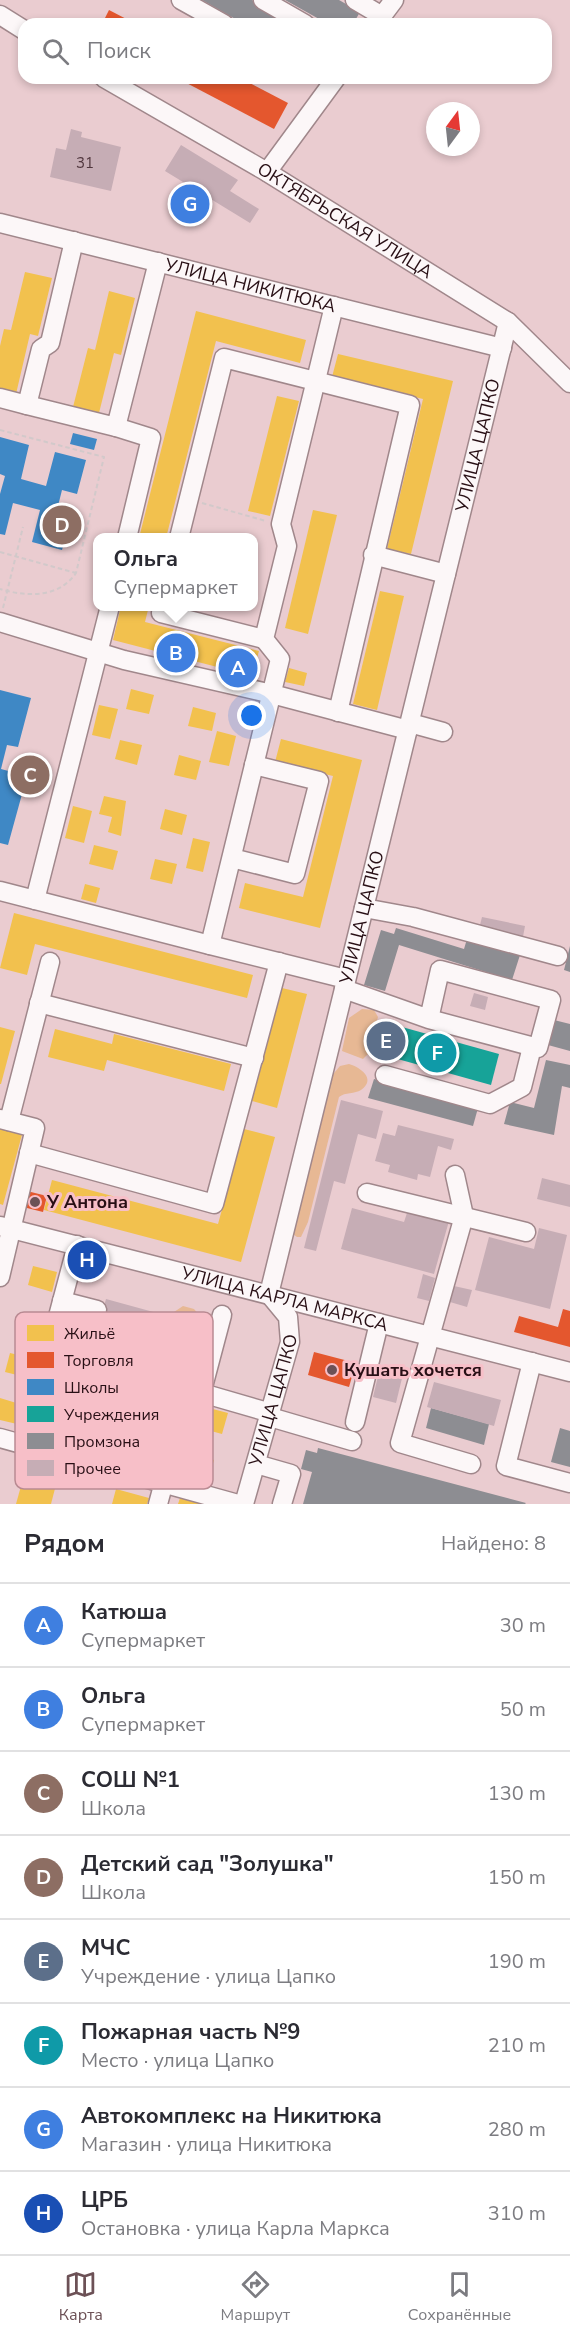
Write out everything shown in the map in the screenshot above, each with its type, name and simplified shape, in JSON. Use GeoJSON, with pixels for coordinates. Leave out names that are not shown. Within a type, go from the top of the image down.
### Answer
{"type":"FeatureCollection","features":[{"type":"Feature","properties":{"kind":"street"},"geometry":{"type":"LineString","coordinates":[[181,0],[213,18]]}},
{"type":"Feature","properties":{"kind":"street"},"geometry":{"type":"LineString","coordinates":[[263,0],[294,18]]}},
{"type":"Feature","properties":{"kind":"street"},"geometry":{"type":"LineString","coordinates":[[355,0],[377,18]]}},
{"type":"Feature","properties":{"kind":"street"},"geometry":{"type":"LineString","coordinates":[[380,18],[394,0]]}},
{"type":"Feature","properties":{"kind":"street"},"geometry":{"type":"LineString","coordinates":[[0,15],[18,26]]}},
{"type":"Feature","properties":{"kind":"street","name":"ОКТЯБРЬСКАЯ УЛИЦА"},"geometry":{"type":"LineString","coordinates":[[114,84],[267,172],[508,322],[570,384]]}},
{"type":"Feature","properties":{"kind":"street"},"geometry":{"type":"LineString","coordinates":[[267,172],[326,84]]}},
{"type":"Feature","properties":{"kind":"street","name":"УЛИЦА НИКИТЮКА"},"geometry":{"type":"LineString","coordinates":[[0,223],[502,348]]}},
{"type":"Feature","properties":{"kind":"street"},"geometry":{"type":"LineString","coordinates":[[27,405],[41,349],[50,343],[74,241]]}},
{"type":"Feature","properties":{"kind":"street"},"geometry":{"type":"LineString","coordinates":[[116,427],[158,262]]}},
{"type":"Feature","properties":{"kind":"street"},"geometry":{"type":"LineString","coordinates":[[264,639],[287,546],[281,524],[334,306]]}},
{"type":"Feature","properties":{"kind":"street","name":"УЛИЦА ЦАПКО"},"geometry":{"type":"LineString","coordinates":[[244,1504],[290,1342],[288,1317],[269,1294],[508,322]]}},
{"type":"Feature","properties":{"kind":"street"},"geometry":{"type":"LineString","coordinates":[[180,533],[224,358],[410,405],[338,712]]}},
{"type":"Feature","properties":{"kind":"street"},"geometry":{"type":"LineString","coordinates":[[0,398],[151,438],[128,533]]}},
{"type":"Feature","properties":{"kind":"street"},"geometry":{"type":"LineString","coordinates":[[373,555],[446,574]]}},
{"type":"Feature","properties":{"kind":"street"},"geometry":{"type":"LineString","coordinates":[[35,900],[109,611]]}},
{"type":"Feature","properties":{"kind":"street"},"geometry":{"type":"LineString","coordinates":[[162,611],[161,613],[264,639],[280,659],[210,945]]}},
{"type":"Feature","properties":{"kind":"street"},"geometry":{"type":"LineString","coordinates":[[0,622],[99,650],[124,660],[272,694],[338,712],[443,732]]}},
{"type":"Feature","properties":{"kind":"street"},"geometry":{"type":"LineString","coordinates":[[231,858],[295,874],[319,781],[254,765]]}},
{"type":"Feature","properties":{"kind":"street"},"geometry":{"type":"LineString","coordinates":[[0,891],[279,962],[345,984],[429,1020],[532,1047],[538,1048],[551,1000],[440,970],[429,1020]]}},
{"type":"Feature","properties":{"kind":"street"},"geometry":{"type":"LineString","coordinates":[[364,908],[413,917],[558,956]]}},
{"type":"Feature","properties":{"kind":"street"},"geometry":{"type":"LineString","coordinates":[[0,1277],[6,1227],[35,1128],[4,1120],[50,962]]}},
{"type":"Feature","properties":{"kind":"street"},"geometry":{"type":"LineString","coordinates":[[29,1153],[214,1204],[279,962]]}},
{"type":"Feature","properties":{"kind":"street"},"geometry":{"type":"LineString","coordinates":[[39,1003],[254,1058]]}},
{"type":"Feature","properties":{"kind":"street"},"geometry":{"type":"LineString","coordinates":[[385,1075],[490,1104],[522,1087],[532,1047]]}},
{"type":"Feature","properties":{"kind":"street"},"geometry":{"type":"LineString","coordinates":[[456,1176],[464,1216],[400,1443],[471,1464]]}},
{"type":"Feature","properties":{"kind":"street"},"geometry":{"type":"LineString","coordinates":[[367,1193],[526,1232]]}},
{"type":"Feature","properties":{"kind":"street","name":"УЛИЦА КАРЛА МАРКСА"},"geometry":{"type":"LineString","coordinates":[[6,1227],[570,1372]]}},
{"type":"Feature","properties":{"kind":"street"},"geometry":{"type":"LineString","coordinates":[[59,1312],[76,1245]]}},
{"type":"Feature","properties":{"kind":"street"},"geometry":{"type":"LineString","coordinates":[[62,1301],[97,1310]]}},
{"type":"Feature","properties":{"kind":"street"},"geometry":{"type":"LineString","coordinates":[[290,1342],[299,1317],[307,1312],[323,1308]]}},
{"type":"Feature","properties":{"kind":"street"},"geometry":{"type":"LineString","coordinates":[[213,1350],[222,1315]]}},
{"type":"Feature","properties":{"kind":"street"},"geometry":{"type":"LineString","coordinates":[[356,1422],[379,1323]]}},
{"type":"Feature","properties":{"kind":"street"},"geometry":{"type":"LineString","coordinates":[[532,1362],[506,1466],[570,1483]]}},
{"type":"Feature","properties":{"kind":"street"},"geometry":{"type":"LineString","coordinates":[[213,1397],[352,1441]]}},
{"type":"Feature","properties":{"kind":"street"},"geometry":{"type":"LineString","coordinates":[[0,1438],[15,1442]]}},
{"type":"Feature","properties":{"kind":"street"},"geometry":{"type":"LineString","coordinates":[[256,1464],[291,1474],[282,1504]]}},
{"type":"Feature","properties":{"kind":"street"},"geometry":{"type":"LineString","coordinates":[[159,1504],[162,1489]]}},
{"type":"Feature","properties":{"kind":"street"},"geometry":{"type":"LineString","coordinates":[[188,1489],[238,1504]]}},
{"type":"Feature","properties":{"kind":"path"},"geometry":{"type":"LineString","coordinates":[[0,430],[104,457],[76,573],[59,589],[50,592],[39,594],[7,591],[0,588]]}},
{"type":"Feature","properties":{"kind":"path"},"geometry":{"type":"LineString","coordinates":[[188,499],[281,524]]}},
{"type":"Feature","properties":{"kind":"path"},"geometry":{"type":"LineString","coordinates":[[0,616],[23,528]]}},
{"type":"Feature","properties":{"kind":"path"},"geometry":{"type":"LineString","coordinates":[[0,552],[76,573]]}},
{"type":"Feature","properties":{"kind":"shaded area"},"geometry":{"type":"Polygon","coordinates":[[[362,1009],[374,1010],[378,1017],[369,1053],[363,1059],[342,1051],[349,1018],[362,1009]]]}},
{"type":"Feature","properties":{"kind":"shaded area"},"geometry":{"type":"Polygon","coordinates":[[[349,1064],[365,1074],[366,1086],[361,1090],[339,1097],[308,1222],[301,1237],[297,1237],[293,1234],[329,1079],[340,1066],[349,1064]]]}},
{"type":"Feature","properties":{"kind":"shaded area"},"geometry":{"type":"Polygon","coordinates":[[[183,1306],[197,1312],[174,1312],[183,1306]]]}},
{"type":"Feature","properties":{"kind":"building: Жильё"},"geometry":{"type":"Polygon","coordinates":[[[25,272],[52,278],[38,336],[30,334],[16,394],[0,390],[0,346],[4,329],[11,330],[25,272]]]}},
{"type":"Feature","properties":{"kind":"building: Жильё"},"geometry":{"type":"Polygon","coordinates":[[[109,291],[135,298],[121,355],[114,353],[99,413],[73,407],[88,348],[95,350],[109,291]]]}},
{"type":"Feature","properties":{"kind":"building: Жильё"},"geometry":{"type":"Polygon","coordinates":[[[196,311],[306,340],[300,363],[216,341],[167,533],[140,533],[196,311]]]}},
{"type":"Feature","properties":{"kind":"building: Жильё"},"geometry":{"type":"Polygon","coordinates":[[[338,354],[453,381],[411,554],[387,549],[423,399],[332,377],[338,354]]]}},
{"type":"Feature","properties":{"kind":"building: Жильё"},"geometry":{"type":"Polygon","coordinates":[[[277,396],[299,401],[270,516],[248,511],[277,396]]]}},
{"type":"Feature","properties":{"kind":"building: Жильё"},"geometry":{"type":"Polygon","coordinates":[[[313,510],[337,515],[308,634],[285,628],[313,510]]]}},
{"type":"Feature","properties":{"kind":"building: Жильё"},"geometry":{"type":"Polygon","coordinates":[[[380,591],[404,596],[377,710],[353,704],[380,591]]]}},
{"type":"Feature","properties":{"kind":"building: Жильё"},"geometry":{"type":"Polygon","coordinates":[[[120,611],[148,611],[145,622],[259,651],[252,676],[113,640],[120,611]]]}},
{"type":"Feature","properties":{"kind":"building: Жильё"},"geometry":{"type":"Polygon","coordinates":[[[289,668],[307,673],[304,686],[285,682],[289,668]]]}},
{"type":"Feature","properties":{"kind":"building: Жильё"},"geometry":{"type":"Polygon","coordinates":[[[131,689],[154,695],[149,714],[126,709],[131,689]]]}},
{"type":"Feature","properties":{"kind":"building: Жильё"},"geometry":{"type":"Polygon","coordinates":[[[99,705],[118,709],[110,739],[92,735],[99,705]]]}},
{"type":"Feature","properties":{"kind":"building: Жильё"},"geometry":{"type":"Polygon","coordinates":[[[193,707],[216,713],[212,731],[188,726],[193,707]]]}},
{"type":"Feature","properties":{"kind":"building: Жильё"},"geometry":{"type":"Polygon","coordinates":[[[217,731],[236,736],[229,766],[209,762],[217,731]]]}},
{"type":"Feature","properties":{"kind":"building: Жильё"},"geometry":{"type":"Polygon","coordinates":[[[281,739],[362,760],[320,928],[239,908],[245,883],[303,897],[333,776],[275,762],[281,739]]]}},
{"type":"Feature","properties":{"kind":"building: Жильё"},"geometry":{"type":"Polygon","coordinates":[[[120,740],[142,745],[137,765],[115,759],[120,740]]]}},
{"type":"Feature","properties":{"kind":"building: Жильё"},"geometry":{"type":"Polygon","coordinates":[[[179,755],[201,761],[196,780],[174,775],[179,755]]]}},
{"type":"Feature","properties":{"kind":"building: Жильё"},"geometry":{"type":"Polygon","coordinates":[[[104,796],[126,801],[121,836],[108,832],[112,817],[99,814],[104,796]]]}},
{"type":"Feature","properties":{"kind":"building: Жильё"},"geometry":{"type":"Polygon","coordinates":[[[73,806],[92,811],[84,843],[65,838],[73,806]]]}},
{"type":"Feature","properties":{"kind":"building: Жильё"},"geometry":{"type":"Polygon","coordinates":[[[165,809],[187,815],[182,835],[160,829],[165,809]]]}},
{"type":"Feature","properties":{"kind":"building: Жильё"},"geometry":{"type":"Polygon","coordinates":[[[193,838],[210,842],[203,872],[186,868],[193,838]]]}},
{"type":"Feature","properties":{"kind":"building: Жильё"},"geometry":{"type":"Polygon","coordinates":[[[94,845],[118,851],[113,870],[89,864],[94,845]]]}},
{"type":"Feature","properties":{"kind":"building: Жильё"},"geometry":{"type":"Polygon","coordinates":[[[155,859],[177,864],[172,884],[150,879],[155,859]]]}},
{"type":"Feature","properties":{"kind":"building: Жильё"},"geometry":{"type":"Polygon","coordinates":[[[85,884],[100,888],[96,903],[81,899],[85,884]]]}},
{"type":"Feature","properties":{"kind":"building: Жильё"},"geometry":{"type":"Polygon","coordinates":[[[14,913],[253,975],[247,998],[35,944],[27,975],[0,968],[14,913]]]}},
{"type":"Feature","properties":{"kind":"building: Жильё"},"geometry":{"type":"Polygon","coordinates":[[[282,988],[307,994],[277,1108],[252,1101],[282,988]]]}},
{"type":"Feature","properties":{"kind":"building: Жильё"},"geometry":{"type":"Polygon","coordinates":[[[0,1027],[15,1031],[1,1084],[0,1084],[0,1027]]]}},
{"type":"Feature","properties":{"kind":"building: Жильё"},"geometry":{"type":"Polygon","coordinates":[[[55,1029],[112,1044],[114,1034],[231,1064],[224,1091],[107,1060],[104,1071],[48,1057],[55,1029]]]}},
{"type":"Feature","properties":{"kind":"building: Жильё"},"geometry":{"type":"Polygon","coordinates":[[[0,1125],[23,1131],[3,1205],[0,1204],[0,1125]]]}},
{"type":"Feature","properties":{"kind":"building: Жильё"},"geometry":{"type":"Polygon","coordinates":[[[244,1129],[275,1137],[241,1262],[44,1210],[52,1180],[218,1224],[244,1129]]]}},
{"type":"Feature","properties":{"kind":"building: Жильё"},"geometry":{"type":"Polygon","coordinates":[[[33,1266],[57,1272],[52,1292],[28,1285],[33,1266]]]}},
{"type":"Feature","properties":{"kind":"building: Жильё"},"geometry":{"type":"Polygon","coordinates":[[[10,1353],[15,1354],[15,1374],[5,1372],[10,1353]]]}},
{"type":"Feature","properties":{"kind":"building: Жильё"},"geometry":{"type":"Polygon","coordinates":[[[0,1398],[15,1403],[15,1424],[0,1420],[0,1398]]]}},
{"type":"Feature","properties":{"kind":"building: Жильё"},"geometry":{"type":"Polygon","coordinates":[[[213,1409],[228,1413],[222,1434],[213,1432],[213,1409]]]}},
{"type":"Feature","properties":{"kind":"building: Жильё"},"geometry":{"type":"Polygon","coordinates":[[[20,1489],[55,1489],[51,1504],[16,1504],[20,1489]]]}},
{"type":"Feature","properties":{"kind":"building: Жильё"},"geometry":{"type":"Polygon","coordinates":[[[116,1489],[149,1498],[147,1504],[112,1504],[116,1489]]]}},
{"type":"Feature","properties":{"kind":"building: Жильё"},"geometry":{"type":"Polygon","coordinates":[[[180,1498],[201,1503],[178,1504],[180,1498]]]}},
{"type":"Feature","properties":{"kind":"building: Торговля"},"geometry":{"type":"Polygon","coordinates":[[[109,10],[124,18],[105,18],[109,10]]]}},
{"type":"Feature","properties":{"kind":"building: Торговля"},"geometry":{"type":"Polygon","coordinates":[[[188,84],[252,84],[288,103],[274,129],[188,84]]]}},
{"type":"Feature","properties":{"kind":"building: Торговля","name":"У Антона"},"geometry":{"type":"Polygon","coordinates":[[[27,1191],[47,1196],[43,1212],[23,1207],[27,1191]]]}},
{"type":"Feature","properties":{"kind":"building: Торговля"},"geometry":{"type":"Polygon","coordinates":[[[563,1309],[570,1311],[570,1347],[514,1332],[519,1316],[558,1327],[563,1309]]]}},
{"type":"Feature","properties":{"kind":"building: Торговля","name":"Кушать хочется"},"geometry":{"type":"Polygon","coordinates":[[[314,1352],[356,1363],[349,1387],[308,1375],[314,1352]]]}},
{"type":"Feature","properties":{"kind":"building: Школы"},"geometry":{"type":"Polygon","coordinates":[[[73,433],[97,439],[94,450],[70,444],[73,433]]]}},
{"type":"Feature","properties":{"kind":"building: Школы"},"geometry":{"type":"Polygon","coordinates":[[[0,437],[29,445],[21,479],[46,486],[55,452],[86,460],[77,494],[62,490],[56,514],[71,517],[62,550],[32,542],[40,510],[13,503],[5,535],[0,534],[0,494],[5,476],[0,474],[0,437]]]}},
{"type":"Feature","properties":{"kind":"building: Школы"},"geometry":{"type":"Polygon","coordinates":[[[0,690],[31,698],[18,747],[7,745],[1,769],[27,776],[8,845],[0,843],[0,690]]]}},
{"type":"Feature","properties":{"kind":"building: Учреждения"},"geometry":{"type":"Polygon","coordinates":[[[384,1022],[499,1054],[491,1085],[376,1053],[384,1022]]]}},
{"type":"Feature","properties":{"kind":"building: Промзона"},"geometry":{"type":"Polygon","coordinates":[[[202,0],[252,0],[284,18],[234,18],[202,0]]]}},
{"type":"Feature","properties":{"kind":"building: Промзона"},"geometry":{"type":"Polygon","coordinates":[[[285,0],[339,0],[360,12],[356,18],[317,18],[285,0]]]}},
{"type":"Feature","properties":{"kind":"building: Промзона"},"geometry":{"type":"Polygon","coordinates":[[[396,928],[464,949],[467,939],[520,955],[512,980],[399,945],[385,991],[364,985],[381,930],[394,934],[396,928]]]}},
{"type":"Feature","properties":{"kind":"building: Промзона"},"geometry":{"type":"Polygon","coordinates":[[[570,946],[570,972],[564,970],[570,946]]]}},
{"type":"Feature","properties":{"kind":"building: Промзона"},"geometry":{"type":"Polygon","coordinates":[[[554,1020],[570,1024],[570,1051],[548,1045],[554,1020]]]}},
{"type":"Feature","properties":{"kind":"building: Промзона"},"geometry":{"type":"Polygon","coordinates":[[[546,1060],[570,1065],[570,1088],[562,1086],[554,1135],[504,1124],[510,1102],[534,1108],[546,1060]]]}},
{"type":"Feature","properties":{"kind":"building: Промзона"},"geometry":{"type":"Polygon","coordinates":[[[374,1079],[478,1108],[473,1126],[368,1098],[374,1079]]]}},
{"type":"Feature","properties":{"kind":"building: Промзона"},"geometry":{"type":"Polygon","coordinates":[[[431,1408],[489,1424],[484,1445],[426,1428],[431,1408]]]}},
{"type":"Feature","properties":{"kind":"building: Промзона"},"geometry":{"type":"Polygon","coordinates":[[[560,1428],[570,1431],[570,1467],[551,1462],[560,1428]]]}},
{"type":"Feature","properties":{"kind":"building: Промзона"},"geometry":{"type":"Polygon","coordinates":[[[318,1448],[526,1503],[303,1504],[312,1472],[301,1469],[306,1450],[317,1453],[318,1448]]]}},
{"type":"Feature","properties":{"kind":"building: Прочее"},"geometry":{"type":"Polygon","coordinates":[[[71,129],[82,132],[81,137],[121,147],[111,191],[50,177],[56,148],[66,150],[71,129]]]}},
{"type":"Feature","properties":{"kind":"building: Прочее"},"geometry":{"type":"Polygon","coordinates":[[[181,145],[238,180],[230,191],[259,209],[250,223],[165,171],[181,145]]]}},
{"type":"Feature","properties":{"kind":"building: Прочее"},"geometry":{"type":"Polygon","coordinates":[[[482,917],[525,926],[522,942],[478,933],[482,917]]]}},
{"type":"Feature","properties":{"kind":"building: Прочее"},"geometry":{"type":"Polygon","coordinates":[[[474,993],[488,997],[485,1010],[470,1006],[474,993]]]}},
{"type":"Feature","properties":{"kind":"building: Прочее"},"geometry":{"type":"Polygon","coordinates":[[[341,1100],[383,1111],[376,1139],[358,1134],[345,1184],[334,1181],[316,1251],[304,1248],[341,1100]]]}},
{"type":"Feature","properties":{"kind":"building: Прочее"},"geometry":{"type":"Polygon","coordinates":[[[398,1125],[454,1139],[451,1150],[438,1146],[430,1177],[418,1174],[417,1180],[388,1172],[390,1165],[375,1161],[383,1133],[395,1136],[398,1125]]]}},
{"type":"Feature","properties":{"kind":"building: Прочее"},"geometry":{"type":"Polygon","coordinates":[[[542,1178],[570,1185],[570,1207],[537,1199],[542,1178]]]}},
{"type":"Feature","properties":{"kind":"building: Прочее"},"geometry":{"type":"Polygon","coordinates":[[[352,1208],[404,1222],[408,1210],[449,1221],[434,1274],[341,1249],[352,1208]]]}},
{"type":"Feature","properties":{"kind":"building: Прочее"},"geometry":{"type":"Polygon","coordinates":[[[539,1228],[567,1235],[550,1309],[475,1290],[489,1237],[534,1249],[539,1228]]]}},
{"type":"Feature","properties":{"kind":"building: Прочее"},"geometry":{"type":"Polygon","coordinates":[[[423,1274],[435,1278],[429,1301],[417,1298],[423,1274]]]}},
{"type":"Feature","properties":{"kind":"building: Прочее"},"geometry":{"type":"Polygon","coordinates":[[[454,1286],[472,1290],[467,1307],[450,1302],[454,1286]]]}},
{"type":"Feature","properties":{"kind":"building: Прочее"},"geometry":{"type":"Polygon","coordinates":[[[106,1299],[153,1312],[102,1312],[106,1299]]]}},
{"type":"Feature","properties":{"kind":"building: Прочее"},"geometry":{"type":"Polygon","coordinates":[[[380,1368],[403,1374],[396,1403],[373,1397],[380,1368]]]}},
{"type":"Feature","properties":{"kind":"building: Прочее"},"geometry":{"type":"Polygon","coordinates":[[[434,1382],[501,1400],[494,1426],[427,1407],[434,1382]]]}},
{"type":"Feature","properties":{"kind":"place","name":"Автокомплекс на Никитюка"},"geometry":{"type":"Point","coordinates":[190,204]}},
{"type":"Feature","properties":{"kind":"place","name":"Детский сад \"Золушка\""},"geometry":{"type":"Point","coordinates":[62,525]}},
{"type":"Feature","properties":{"kind":"place","name":"Ольга"},"geometry":{"type":"Point","coordinates":[176,653]}},
{"type":"Feature","properties":{"kind":"place","name":"Катюша"},"geometry":{"type":"Point","coordinates":[238,668]}},
{"type":"Feature","properties":{"kind":"place","name":"СОШ №1"},"geometry":{"type":"Point","coordinates":[30,775]}},
{"type":"Feature","properties":{"kind":"place","name":"МЧС"},"geometry":{"type":"Point","coordinates":[386,1041]}},
{"type":"Feature","properties":{"kind":"place","name":"Пожарная часть №9"},"geometry":{"type":"Point","coordinates":[437,1053]}},
{"type":"Feature","properties":{"kind":"place","name":"У Антона"},"geometry":{"type":"Point","coordinates":[35,1202]}},
{"type":"Feature","properties":{"kind":"place","name":"ЦРБ"},"geometry":{"type":"Point","coordinates":[87,1260]}},
{"type":"Feature","properties":{"kind":"place","name":"Кушать хочется"},"geometry":{"type":"Point","coordinates":[332,1370]}}]}
